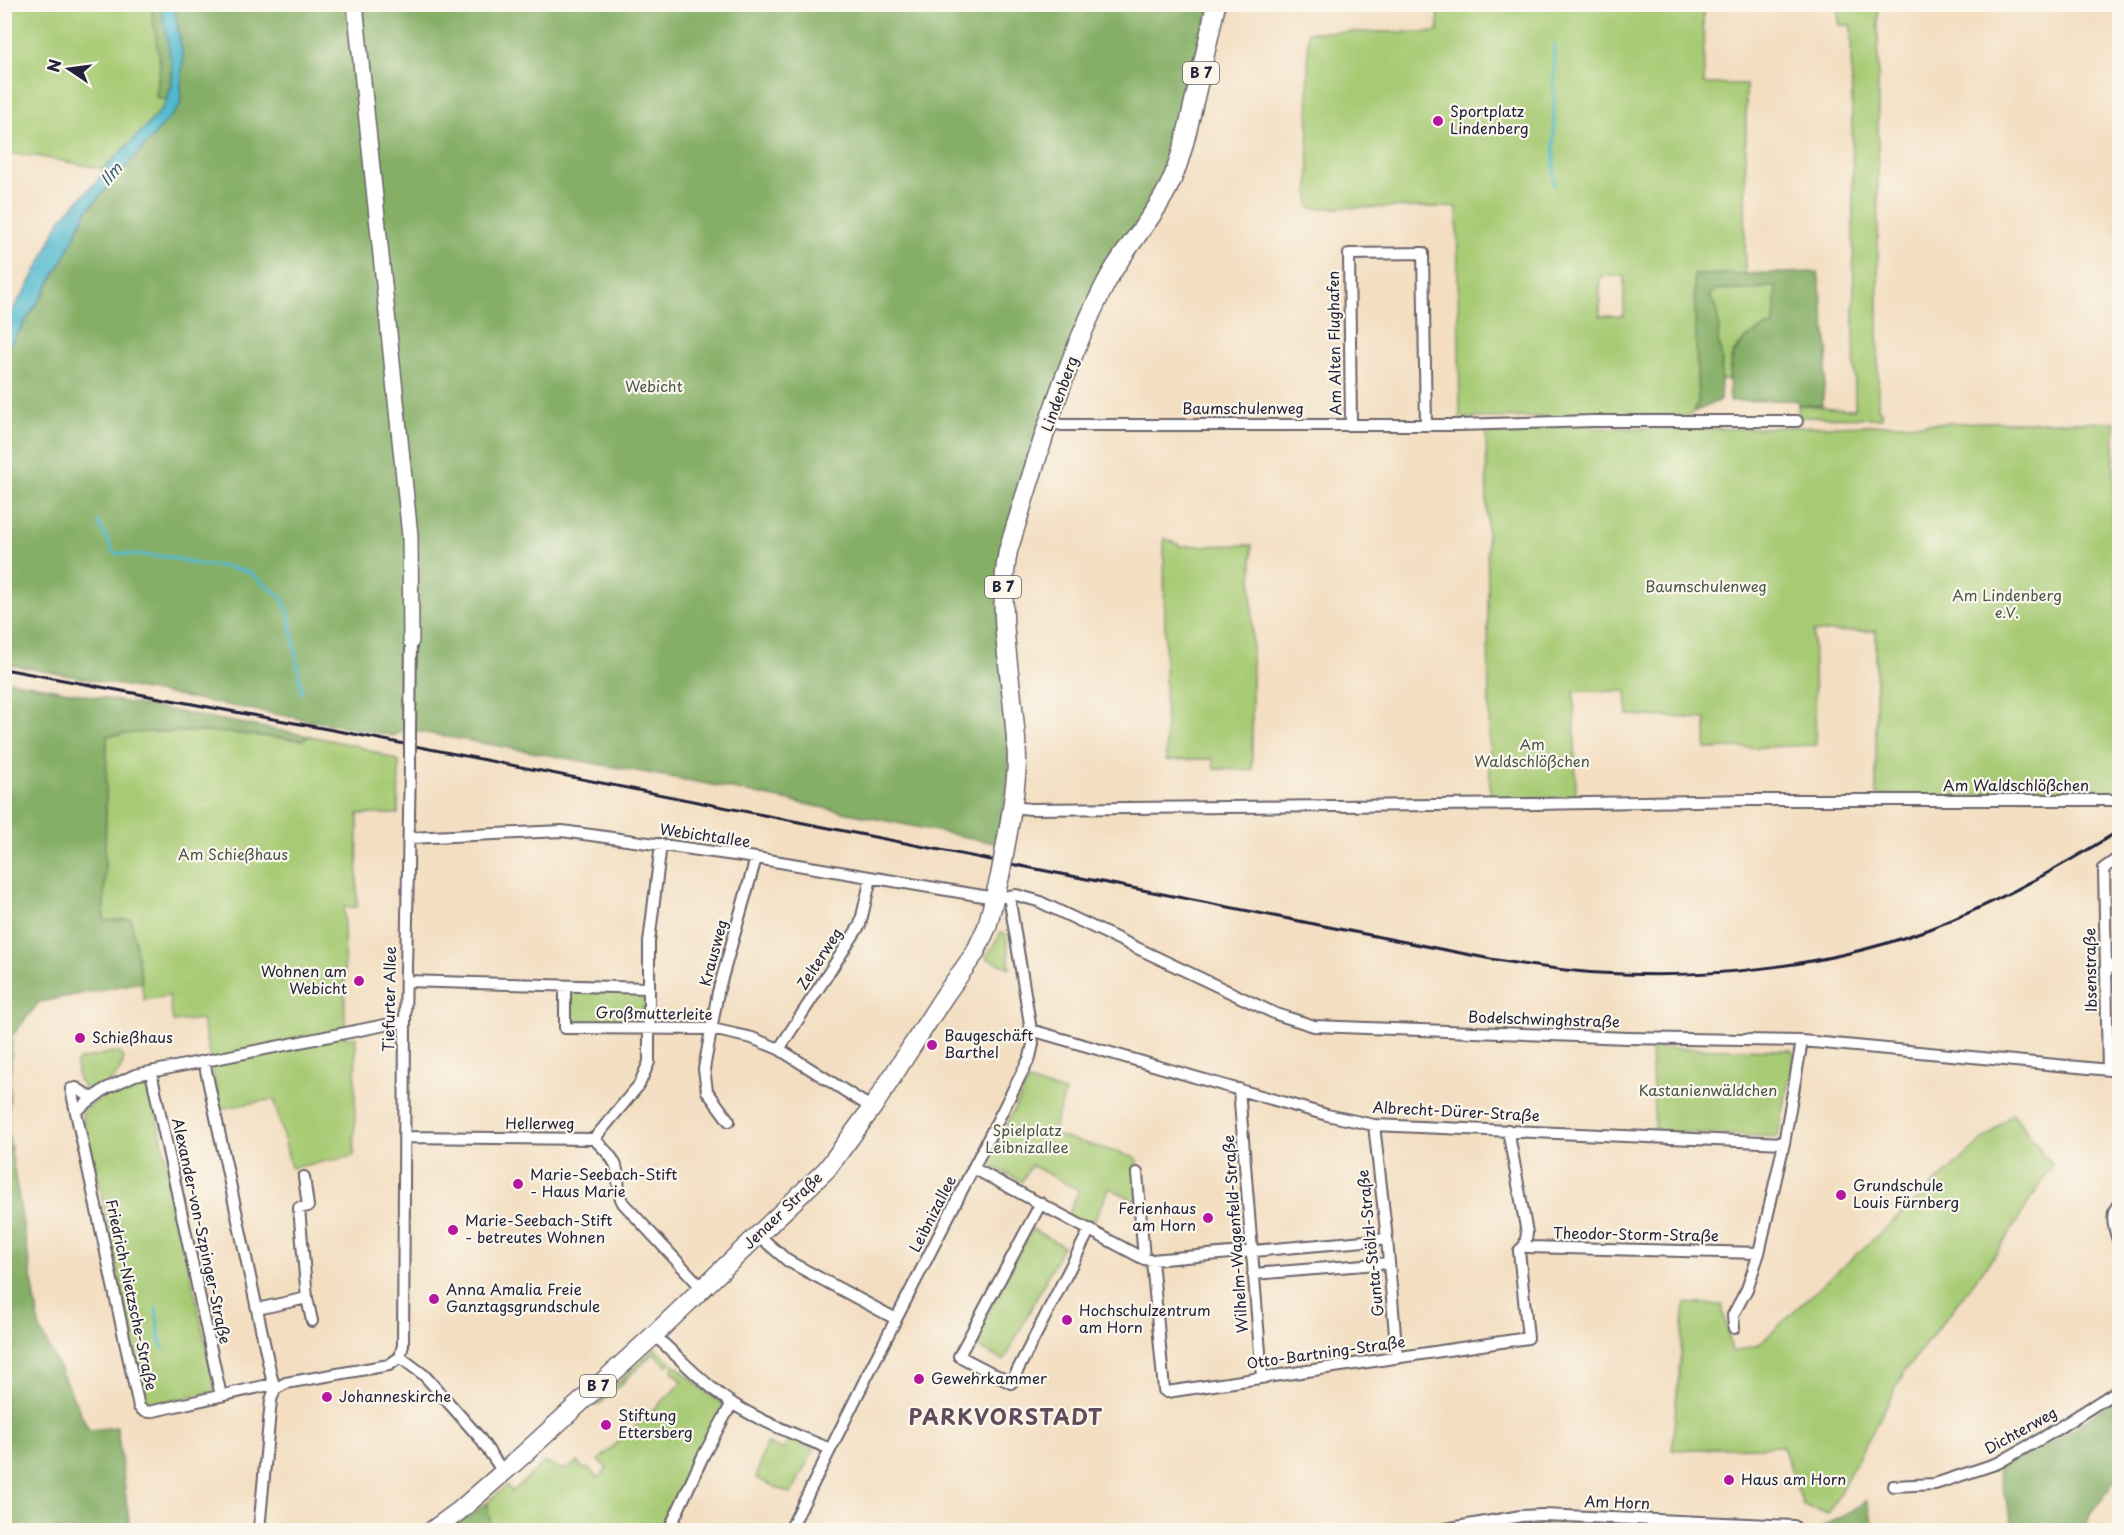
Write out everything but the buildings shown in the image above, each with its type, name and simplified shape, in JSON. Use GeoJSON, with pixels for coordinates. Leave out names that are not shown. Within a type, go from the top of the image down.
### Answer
{"type":"FeatureCollection","features":[{"type":"Feature","properties":{"kind":"main road","name":"Lindenberg"},"geometry":{"type":"LineString","coordinates":[[1012,807],[1017,758],[1003,608],[1003,575],[1008,551],[1049,422],[1082,335],[1107,281],[1167,190],[1174,174],[1185,141],[1216,4]]}},
{"type":"Feature","properties":{"kind":"main road","name":"Jenaer Straße"},"geometry":{"type":"LineString","coordinates":[[433,1530],[504,1473],[654,1335],[827,1169],[872,1108],[975,953],[1002,897],[1000,876],[1012,807]]}},
{"type":"Feature","properties":{"kind":"street"},"geometry":{"type":"LineString","coordinates":[[355,4],[410,536],[411,641]]}},
{"type":"Feature","properties":{"kind":"street","name":"Am Alten Flughafen"},"geometry":{"type":"LineString","coordinates":[[1351,424],[1349,254],[1423,253],[1426,424]]}},
{"type":"Feature","properties":{"kind":"street","name":"Baumschulenweg"},"geometry":{"type":"LineString","coordinates":[[1049,422],[1062,425],[1797,421]]}},
{"type":"Feature","properties":{"kind":"street","name":"Tiefurter Allee"},"geometry":{"type":"LineString","coordinates":[[400,1357],[403,1344],[411,641]]}},
{"type":"Feature","properties":{"kind":"street","name":"Am Waldschlößchen"},"geometry":{"type":"LineString","coordinates":[[1012,807],[1031,809],[1747,800],[2120,800]]}},
{"type":"Feature","properties":{"kind":"street","name":"Webichtallee"},"geometry":{"type":"LineString","coordinates":[[409,838],[562,831],[756,858],[1002,897]]}},
{"type":"Feature","properties":{"kind":"street"},"geometry":{"type":"LineString","coordinates":[[594,1139],[643,1079],[649,1062],[649,942],[661,844]]}},
{"type":"Feature","properties":{"kind":"street","name":"Ibsenstraße"},"geometry":{"type":"LineString","coordinates":[[2114,1071],[2107,967],[2104,868],[2120,857]]}},
{"type":"Feature","properties":{"kind":"street","name":"Krausweg"},"geometry":{"type":"LineString","coordinates":[[729,1121],[710,1097],[705,1083],[704,1069],[718,992],[756,858]]}},
{"type":"Feature","properties":{"kind":"street","name":"Zelterweg"},"geometry":{"type":"LineString","coordinates":[[779,1049],[860,925],[871,878]]}},
{"type":"Feature","properties":{"kind":"street","name":"Bodelschwinghstraße"},"geometry":{"type":"LineString","coordinates":[[1002,897],[1021,896],[1038,901],[1276,1014],[1314,1026],[1628,1038],[1802,1041],[2114,1071]]}},
{"type":"Feature","properties":{"kind":"street","name":"Leibnizallee"},"geometry":{"type":"LineString","coordinates":[[790,1530],[1030,1058],[1033,1044],[1031,1030],[1002,897]]}},
{"type":"Feature","properties":{"kind":"street"},"geometry":{"type":"LineString","coordinates":[[2107,967],[2120,967]]}},
{"type":"Feature","properties":{"kind":"street","name":"Großmutterleite"},"geometry":{"type":"LineString","coordinates":[[406,981],[648,988]]}},
{"type":"Feature","properties":{"kind":"street","name":"Großmutterleite"},"geometry":{"type":"LineString","coordinates":[[565,986],[565,1028],[712,1029],[758,1040],[779,1049],[872,1108]]}},
{"type":"Feature","properties":{"kind":"street"},"geometry":{"type":"LineString","coordinates":[[76,1111],[121,1080],[135,1075],[405,1021]]}},
{"type":"Feature","properties":{"kind":"street","name":"Albrecht-Dürer-Straße"},"geometry":{"type":"LineString","coordinates":[[1031,1030],[1327,1115],[1374,1125],[1784,1143]]}},
{"type":"Feature","properties":{"kind":"street"},"geometry":{"type":"LineString","coordinates":[[1734,1328],[1733,1315],[1747,1289],[1759,1253],[1784,1143],[1802,1041]]}},
{"type":"Feature","properties":{"kind":"street"},"geometry":{"type":"LineString","coordinates":[[204,1061],[274,1387],[259,1530]]}},
{"type":"Feature","properties":{"kind":"street","name":"Alexander-von-Szpinger-Straße"},"geometry":{"type":"LineString","coordinates":[[151,1072],[221,1396]]}},
{"type":"Feature","properties":{"kind":"street","name":"Friedrich-Nietzsche-Straße"},"geometry":{"type":"LineString","coordinates":[[92,1098],[76,1088],[71,1089],[139,1407],[149,1412],[274,1387]]}},
{"type":"Feature","properties":{"kind":"street","name":"Wilhelm-Wagenfeld-Straße"},"geometry":{"type":"LineString","coordinates":[[1239,1089],[1262,1377]]}},
{"type":"Feature","properties":{"kind":"street","name":"Gunta-Stölzl-Straße"},"geometry":{"type":"LineString","coordinates":[[1374,1125],[1397,1358]]}},
{"type":"Feature","properties":{"kind":"street"},"geometry":{"type":"LineString","coordinates":[[1508,1130],[1527,1233],[1525,1245]]}},
{"type":"Feature","properties":{"kind":"street","name":"Hellerweg"},"geometry":{"type":"LineString","coordinates":[[404,1137],[594,1139],[614,1162],[617,1170],[617,1191],[623,1203],[702,1288]]}},
{"type":"Feature","properties":{"kind":"street"},"geometry":{"type":"LineString","coordinates":[[973,1168],[1148,1259],[1387,1239]]}},
{"type":"Feature","properties":{"kind":"street"},"geometry":{"type":"LineString","coordinates":[[1137,1173],[1148,1259]]}},
{"type":"Feature","properties":{"kind":"street"},"geometry":{"type":"LineString","coordinates":[[304,1177],[308,1206],[299,1208],[307,1298],[312,1321]]}},
{"type":"Feature","properties":{"kind":"street"},"geometry":{"type":"LineString","coordinates":[[1041,1203],[958,1356],[1011,1383],[1090,1229]]}},
{"type":"Feature","properties":{"kind":"street"},"geometry":{"type":"LineString","coordinates":[[2120,1203],[2114,1208],[2112,1214],[2120,1247]]}},
{"type":"Feature","properties":{"kind":"street"},"geometry":{"type":"LineString","coordinates":[[758,1235],[788,1261],[896,1318]]}},
{"type":"Feature","properties":{"kind":"street","name":"Theodor-Storm-Straße"},"geometry":{"type":"LineString","coordinates":[[1525,1245],[1528,1247],[1759,1253]]}},
{"type":"Feature","properties":{"kind":"street","name":"Otto-Bartning-Straße"},"geometry":{"type":"LineString","coordinates":[[1148,1259],[1164,1390],[1167,1392],[1528,1338],[1519,1251],[1525,1245]]}},
{"type":"Feature","properties":{"kind":"street"},"geometry":{"type":"LineString","coordinates":[[1253,1274],[1389,1263]]}},
{"type":"Feature","properties":{"kind":"street"},"geometry":{"type":"LineString","coordinates":[[257,1309],[307,1298]]}},
{"type":"Feature","properties":{"kind":"street"},"geometry":{"type":"LineString","coordinates":[[654,1335],[695,1374],[732,1403],[768,1422],[830,1449]]}},
{"type":"Feature","properties":{"kind":"street"},"geometry":{"type":"LineString","coordinates":[[274,1387],[389,1365],[400,1357],[424,1375],[493,1455],[504,1473]]}},
{"type":"Feature","properties":{"kind":"street","name":"Dichterweg"},"geometry":{"type":"LineString","coordinates":[[1893,1486],[1935,1484],[1998,1463],[2055,1431],[2120,1389]]}},
{"type":"Feature","properties":{"kind":"street"},"geometry":{"type":"LineString","coordinates":[[669,1530],[703,1456],[732,1403]]}},
{"type":"Feature","properties":{"kind":"street","name":"Am Horn"},"geometry":{"type":"LineString","coordinates":[[1439,1530],[1521,1516],[1543,1515],[1794,1526]]}},
{"type":"Feature","properties":{"kind":"green space"},"geometry":{"type":"Polygon","coordinates":[[[5,5],[151,5],[160,64],[156,97],[167,98],[164,106],[148,125],[104,169],[36,156],[5,153],[5,5]]]}},
{"type":"Feature","properties":{"kind":"green space"},"geometry":{"type":"Polygon","coordinates":[[[151,5],[161,5],[171,51],[170,87],[167,98],[162,99],[156,97],[160,64],[151,5]]]}},
{"type":"Feature","properties":{"kind":"green space","name":"Webicht"},"geometry":{"type":"Polygon","coordinates":[[[174,5],[1210,5],[1189,101],[1164,183],[1123,244],[1002,549],[1009,773],[1002,822],[994,843],[708,784],[405,729],[394,736],[5,664],[5,352],[42,296],[65,256],[86,212],[180,106],[183,57],[174,5]]]}},
{"type":"Feature","properties":{"kind":"green space"},"geometry":{"type":"Polygon","coordinates":[[[1438,5],[1703,5],[1704,84],[1746,84],[1745,274],[1694,275],[1698,403],[1694,412],[1687,416],[1460,418],[1457,207],[1309,208],[1308,32],[1438,32],[1438,5]],[[1600,276],[1600,316],[1624,316],[1624,276],[1600,276]]]}},
{"type":"Feature","properties":{"kind":"green space"},"geometry":{"type":"Polygon","coordinates":[[[1838,5],[1878,5],[1878,408],[1881,411],[1881,418],[1799,417],[1798,405],[1855,409],[1851,25],[1839,25],[1838,5]]]}},
{"type":"Feature","properties":{"kind":"green space"},"geometry":{"type":"Polygon","coordinates":[[[1818,272],[1828,349],[1822,405],[1798,405],[1797,400],[1730,401],[1730,374],[1735,353],[1749,337],[1774,325],[1776,287],[1747,290],[1721,289],[1714,290],[1709,296],[1715,305],[1719,324],[1718,341],[1722,358],[1720,400],[1694,412],[1698,403],[1694,275],[1818,272]]]}},
{"type":"Feature","properties":{"kind":"green space"},"geometry":{"type":"Polygon","coordinates":[[[1776,287],[1774,325],[1762,329],[1739,345],[1731,359],[1729,380],[1721,380],[1719,324],[1709,297],[1714,290],[1749,290],[1776,287]]]}},
{"type":"Feature","properties":{"kind":"green space","name":"Am Lindenberg e.V."},"geometry":{"type":"Polygon","coordinates":[[[1989,422],[2115,422],[2113,515],[2117,599],[2117,797],[1876,795],[1876,631],[1813,632],[1816,745],[1706,749],[1706,719],[1628,715],[1626,691],[1574,691],[1576,798],[1490,800],[1486,424],[1594,424],[1595,428],[1716,429],[1989,422]]]}},
{"type":"Feature","properties":{"kind":"green space"},"geometry":{"type":"Polygon","coordinates":[[[1164,538],[1181,546],[1252,545],[1252,770],[1214,769],[1213,759],[1166,760],[1164,538]]]}},
{"type":"Feature","properties":{"kind":"green space"},"geometry":{"type":"Polygon","coordinates":[[[4,680],[310,736],[302,740],[180,731],[107,736],[104,921],[131,919],[142,982],[39,1002],[12,1036],[8,1132],[40,1329],[89,1430],[117,1427],[130,1530],[5,1530],[4,680]]]}},
{"type":"Feature","properties":{"kind":"green space","name":"Am Schießhaus"},"geometry":{"type":"Polygon","coordinates":[[[143,732],[216,732],[302,740],[310,736],[358,746],[399,761],[398,814],[358,814],[357,907],[344,907],[345,1038],[356,1037],[354,1156],[291,1168],[274,1099],[220,1109],[202,1019],[173,1022],[169,996],[144,1000],[131,920],[104,922],[107,736],[143,732]]]}},
{"type":"Feature","properties":{"kind":"green space"},"geometry":{"type":"Polygon","coordinates":[[[1001,932],[1006,934],[1010,968],[986,958],[1001,932]]]}},
{"type":"Feature","properties":{"kind":"green space"},"geometry":{"type":"Polygon","coordinates":[[[570,991],[644,993],[643,1024],[569,1023],[570,991]]]}},
{"type":"Feature","properties":{"kind":"green space","name":"Kastanienwäldchen"},"geometry":{"type":"Polygon","coordinates":[[[1651,1048],[1792,1050],[1794,1055],[1778,1137],[1655,1131],[1651,1048]]]}},
{"type":"Feature","properties":{"kind":"green space"},"geometry":{"type":"Polygon","coordinates":[[[113,1052],[119,1053],[124,1058],[116,1076],[100,1089],[87,1091],[78,1079],[76,1063],[79,1060],[113,1052]]]}},
{"type":"Feature","properties":{"kind":"green space"},"geometry":{"type":"Polygon","coordinates":[[[141,1077],[149,1080],[216,1391],[146,1406],[95,1163],[92,1164],[82,1114],[114,1089],[141,1077]]]}},
{"type":"Feature","properties":{"kind":"green space","name":"Spielplatz Leibnizallee"},"geometry":{"type":"Polygon","coordinates":[[[1028,1082],[1065,1092],[1052,1134],[1137,1158],[1139,1203],[1110,1188],[1090,1229],[1067,1217],[1079,1190],[1031,1165],[1022,1181],[995,1168],[989,1176],[982,1172],[1028,1082]]]}},
{"type":"Feature","properties":{"kind":"green space"},"geometry":{"type":"Polygon","coordinates":[[[2013,1113],[2052,1165],[2005,1241],[1905,1371],[1828,1514],[1803,1505],[1783,1446],[1672,1450],[1685,1303],[1722,1305],[1732,1352],[1759,1345],[2013,1113]]]}},
{"type":"Feature","properties":{"kind":"green space"},"geometry":{"type":"Polygon","coordinates":[[[1032,1229],[1063,1246],[1004,1361],[972,1344],[1032,1229]]]}},
{"type":"Feature","properties":{"kind":"green space"},"geometry":{"type":"Polygon","coordinates":[[[655,1348],[671,1362],[667,1366],[654,1353],[599,1405],[594,1405],[655,1348]]]}},
{"type":"Feature","properties":{"kind":"green space"},"geometry":{"type":"Polygon","coordinates":[[[674,1364],[728,1408],[664,1530],[493,1530],[488,1513],[488,1502],[507,1485],[512,1492],[545,1462],[557,1468],[567,1469],[577,1462],[585,1470],[588,1468],[598,1478],[607,1469],[599,1460],[683,1382],[672,1371],[674,1364]]]}},
{"type":"Feature","properties":{"kind":"green space"},"geometry":{"type":"Polygon","coordinates":[[[2119,1396],[2119,1421],[2115,1423],[2114,1430],[2120,1458],[2119,1469],[2112,1486],[2091,1514],[2085,1530],[2014,1530],[1997,1467],[2014,1461],[2061,1436],[2119,1396]]]}},
{"type":"Feature","properties":{"kind":"green space"},"geometry":{"type":"Polygon","coordinates":[[[789,1438],[814,1449],[791,1494],[756,1478],[766,1444],[784,1449],[789,1438]]]}},
{"type":"Feature","properties":{"kind":"green space"},"geometry":{"type":"Polygon","coordinates":[[[1867,1501],[1875,1530],[1818,1530],[1867,1501]]]}},
{"type":"Feature","properties":{"kind":"green space"},"geometry":{"type":"Polygon","coordinates":[[[488,1502],[488,1513],[493,1530],[450,1530],[488,1502]]]}},
{"type":"Feature","properties":{"kind":"green space"},"geometry":{"type":"Polygon","coordinates":[[[1533,1522],[1707,1527],[1749,1530],[1478,1530],[1533,1522]]]}},
{"type":"Feature","properties":{"kind":"water","name":"Ilm"},"geometry":{"type":"Polygon","coordinates":[[[161,5],[174,5],[183,57],[180,106],[86,212],[65,256],[42,296],[5,352],[5,320],[27,288],[60,220],[97,181],[104,169],[164,106],[172,86],[173,71],[161,5]]]}},
{"type":"Feature","properties":{"kind":"waterway"},"geometry":{"type":"LineString","coordinates":[[1554,44],[1554,185]]}},
{"type":"Feature","properties":{"kind":"waterway"},"geometry":{"type":"LineString","coordinates":[[98,522],[114,553],[169,557],[249,572],[280,596],[289,612],[302,693]]}},
{"type":"Feature","properties":{"kind":"waterway"},"geometry":{"type":"LineString","coordinates":[[156,1308],[163,1349]]}},
{"type":"Feature","properties":{"kind":"railway"},"geometry":{"type":"LineString","coordinates":[[4,669],[354,734],[1491,959],[1585,972],[1643,975],[1731,972],[1776,967],[1864,950],[1947,922],[1992,902],[2057,868],[2120,830]]}},
{"type":"Feature","properties":{"kind":"place","name":"Sportplatz Lindenberg"},"geometry":{"type":"Point","coordinates":[1438,121]}},
{"type":"Feature","properties":{"kind":"place","name":"Wohnen am Webicht"},"geometry":{"type":"Point","coordinates":[359,981]}},
{"type":"Feature","properties":{"kind":"place","name":"Schießhaus"},"geometry":{"type":"Point","coordinates":[80,1038]}},
{"type":"Feature","properties":{"kind":"place","name":"Baugeschäft Barthel"},"geometry":{"type":"Point","coordinates":[932,1045]}},
{"type":"Feature","properties":{"kind":"place","name":"Marie-Seebach-Stift - Haus Marie"},"geometry":{"type":"Point","coordinates":[518,1184]}},
{"type":"Feature","properties":{"kind":"place","name":"Grundschule Louis Fürnberg"},"geometry":{"type":"Point","coordinates":[1841,1195]}},
{"type":"Feature","properties":{"kind":"place","name":"Ferienhaus am Horn"},"geometry":{"type":"Point","coordinates":[1208,1218]}},
{"type":"Feature","properties":{"kind":"place","name":"Marie-Seebach-Stift - betreutes Wohnen"},"geometry":{"type":"Point","coordinates":[453,1230]}},
{"type":"Feature","properties":{"kind":"place","name":"Anna Amalia Freie Ganztagsgrundschule"},"geometry":{"type":"Point","coordinates":[434,1299]}},
{"type":"Feature","properties":{"kind":"place","name":"Hochschulzentrum am Horn"},"geometry":{"type":"Point","coordinates":[1067,1320]}},
{"type":"Feature","properties":{"kind":"place","name":"Gewehrkammer"},"geometry":{"type":"Point","coordinates":[919,1379]}},
{"type":"Feature","properties":{"kind":"place","name":"Johanneskirche"},"geometry":{"type":"Point","coordinates":[327,1397]}},
{"type":"Feature","properties":{"kind":"place","name":"Stiftung Ettersberg"},"geometry":{"type":"Point","coordinates":[606,1425]}},
{"type":"Feature","properties":{"kind":"place","name":"Haus am Horn"},"geometry":{"type":"Point","coordinates":[1729,1480]}},
{"type":"Feature","properties":{"kind":"district","name":"PARKVORSTADT"},"geometry":{"type":"Point","coordinates":[1006,1418]}}]}
